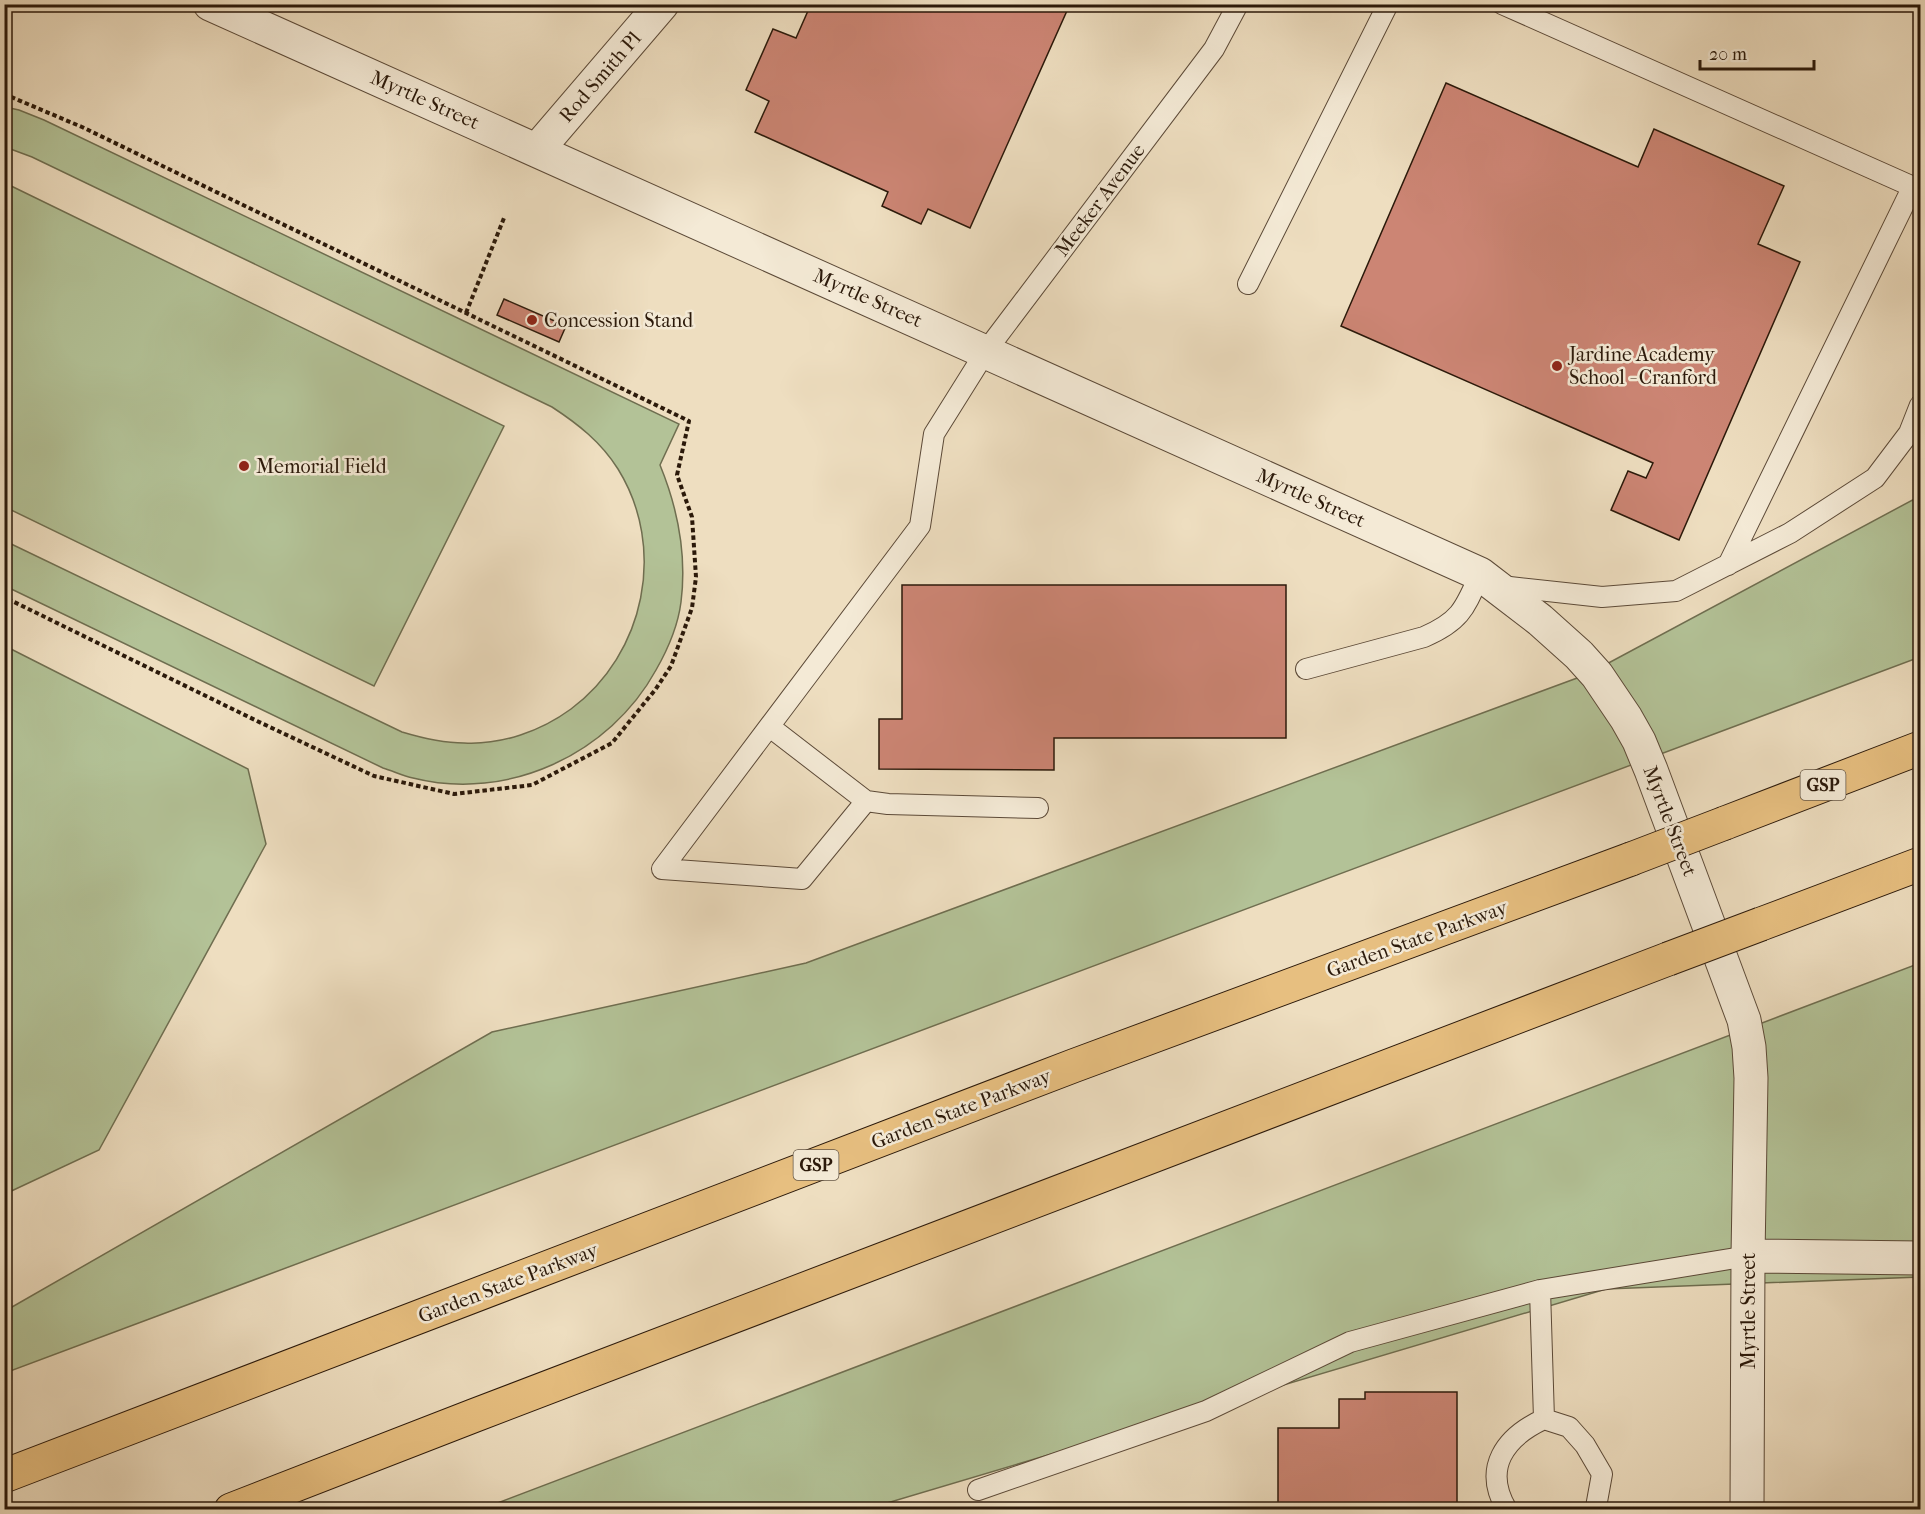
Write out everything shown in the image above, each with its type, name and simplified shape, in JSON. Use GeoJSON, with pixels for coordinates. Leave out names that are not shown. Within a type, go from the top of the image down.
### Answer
{"type":"FeatureCollection","features":[{"type":"Feature","properties":{"kind":"highway","name":"Garden State Parkway"},"geometry":{"type":"LineString","coordinates":[[4,1476],[1062,1071],[1920,748]]}},
{"type":"Feature","properties":{"kind":"highway"},"geometry":{"type":"LineString","coordinates":[[231,1509],[1920,864]]}},
{"type":"Feature","properties":{"kind":"street","name":"Myrtle Street"},"geometry":{"type":"LineString","coordinates":[[210,4],[986,351],[1488,579],[1540,620],[1597,675],[1613,696],[1639,741],[1736,996],[1749,1047],[1751,1078],[1747,1509]]}},
{"type":"Feature","properties":{"kind":"street","name":"Rod Smith Pl"},"geometry":{"type":"LineString","coordinates":[[537,150],[662,4]]}},
{"type":"Feature","properties":{"kind":"street"},"geometry":{"type":"LineString","coordinates":[[1748,1256],[1920,1258]]}},
{"type":"Feature","properties":{"kind":"lane","name":"Meeker Avenue"},"geometry":{"type":"LineString","coordinates":[[866,801],[802,879],[662,869],[920,526],[934,434],[986,351],[1214,49],[1238,4]]}},
{"type":"Feature","properties":{"kind":"lane"},"geometry":{"type":"LineString","coordinates":[[1248,284],[1388,4]]}},
{"type":"Feature","properties":{"kind":"lane"},"geometry":{"type":"LineString","coordinates":[[1502,4],[1917,188],[1728,565]]}},
{"type":"Feature","properties":{"kind":"lane"},"geometry":{"type":"LineString","coordinates":[[1306,669],[1440,631],[1454,620],[1488,579],[1602,597],[1676,591],[1790,533],[1875,478],[1909,433],[1920,405]]}},
{"type":"Feature","properties":{"kind":"lane"},"geometry":{"type":"LineString","coordinates":[[770,727],[866,801],[888,804],[1038,808]]}},
{"type":"Feature","properties":{"kind":"lane"},"geometry":{"type":"LineString","coordinates":[[978,1490],[1206,1411],[1350,1342],[1540,1290],[1748,1256]]}},
{"type":"Feature","properties":{"kind":"lane"},"geometry":{"type":"LineString","coordinates":[[1540,1290],[1544,1419]]}},
{"type":"Feature","properties":{"kind":"lane"},"geometry":{"type":"LineString","coordinates":[[1507,1509],[1501,1499],[1496,1475],[1501,1456],[1515,1436],[1544,1419],[1569,1427],[1585,1445],[1602,1474],[1594,1509]]}},
{"type":"Feature","properties":{"kind":"path"},"geometry":{"type":"LineString","coordinates":[[4,94],[82,127],[689,421],[677,475],[692,517],[696,577],[692,608],[671,666],[655,690],[612,743],[532,785],[454,794],[374,776],[4,597]]}},
{"type":"Feature","properties":{"kind":"path"},"geometry":{"type":"LineString","coordinates":[[466,313],[504,219]]}},
{"type":"Feature","properties":{"kind":"green space"},"geometry":{"type":"Polygon","coordinates":[[[5,107],[44,120],[679,424],[660,465],[672,498],[680,532],[683,584],[680,611],[672,637],[656,670],[636,700],[612,726],[584,747],[553,764],[520,777],[485,783],[449,784],[413,778],[383,768],[5,586],[5,541],[402,732],[440,741],[478,743],[507,739],[547,724],[571,709],[596,686],[616,659],[631,630],[641,598],[644,565],[642,532],[633,500],[618,469],[597,442],[571,420],[552,407],[32,157],[5,147],[5,107]]]}},
{"type":"Feature","properties":{"kind":"green space","name":"Memorial Field"},"geometry":{"type":"Polygon","coordinates":[[[5,183],[504,426],[374,686],[5,507],[5,183]]]}},
{"type":"Feature","properties":{"kind":"green space"},"geometry":{"type":"Polygon","coordinates":[[[1920,496],[1920,657],[5,1373],[5,1311],[492,1032],[806,963],[1588,674],[1920,496]]]}},
{"type":"Feature","properties":{"kind":"green space"},"geometry":{"type":"Polygon","coordinates":[[[5,646],[248,769],[266,844],[99,1150],[5,1194],[5,646]]]}},
{"type":"Feature","properties":{"kind":"green space"},"geometry":{"type":"Polygon","coordinates":[[[1920,963],[1920,1277],[1606,1289],[867,1509],[479,1510],[1920,963]]]}},
{"type":"Feature","properties":{"kind":"building"},"geometry":{"type":"Polygon","coordinates":[[[811,4],[1070,4],[970,228],[928,209],[921,224],[882,206],[888,192],[755,132],[769,101],[746,90],[773,29],[796,38],[811,4]]]}},
{"type":"Feature","properties":{"kind":"building"},"geometry":{"type":"Polygon","coordinates":[[[1446,83],[1638,167],[1654,129],[1784,186],[1758,244],[1800,262],[1679,540],[1611,510],[1628,471],[1646,478],[1653,463],[1341,326],[1446,83]]]}},
{"type":"Feature","properties":{"kind":"building","name":"Concession Stand"},"geometry":{"type":"Polygon","coordinates":[[[504,299],[566,326],[559,342],[497,315],[504,299]]]}},
{"type":"Feature","properties":{"kind":"building"},"geometry":{"type":"Polygon","coordinates":[[[902,585],[1286,585],[1286,738],[1054,738],[1054,770],[879,769],[879,719],[902,719],[902,585]]]}},
{"type":"Feature","properties":{"kind":"building"},"geometry":{"type":"Polygon","coordinates":[[[1365,1392],[1457,1392],[1457,1510],[1278,1510],[1278,1428],[1339,1428],[1339,1399],[1365,1399],[1365,1392]]]}},
{"type":"Feature","properties":{"kind":"place","name":"Concession Stand"},"geometry":{"type":"Point","coordinates":[532,320]}},
{"type":"Feature","properties":{"kind":"place","name":"Jardine Academy School - Cranford"},"geometry":{"type":"Point","coordinates":[1557,366]}},
{"type":"Feature","properties":{"kind":"place","name":"Memorial Field"},"geometry":{"type":"Point","coordinates":[244,466]}}]}
